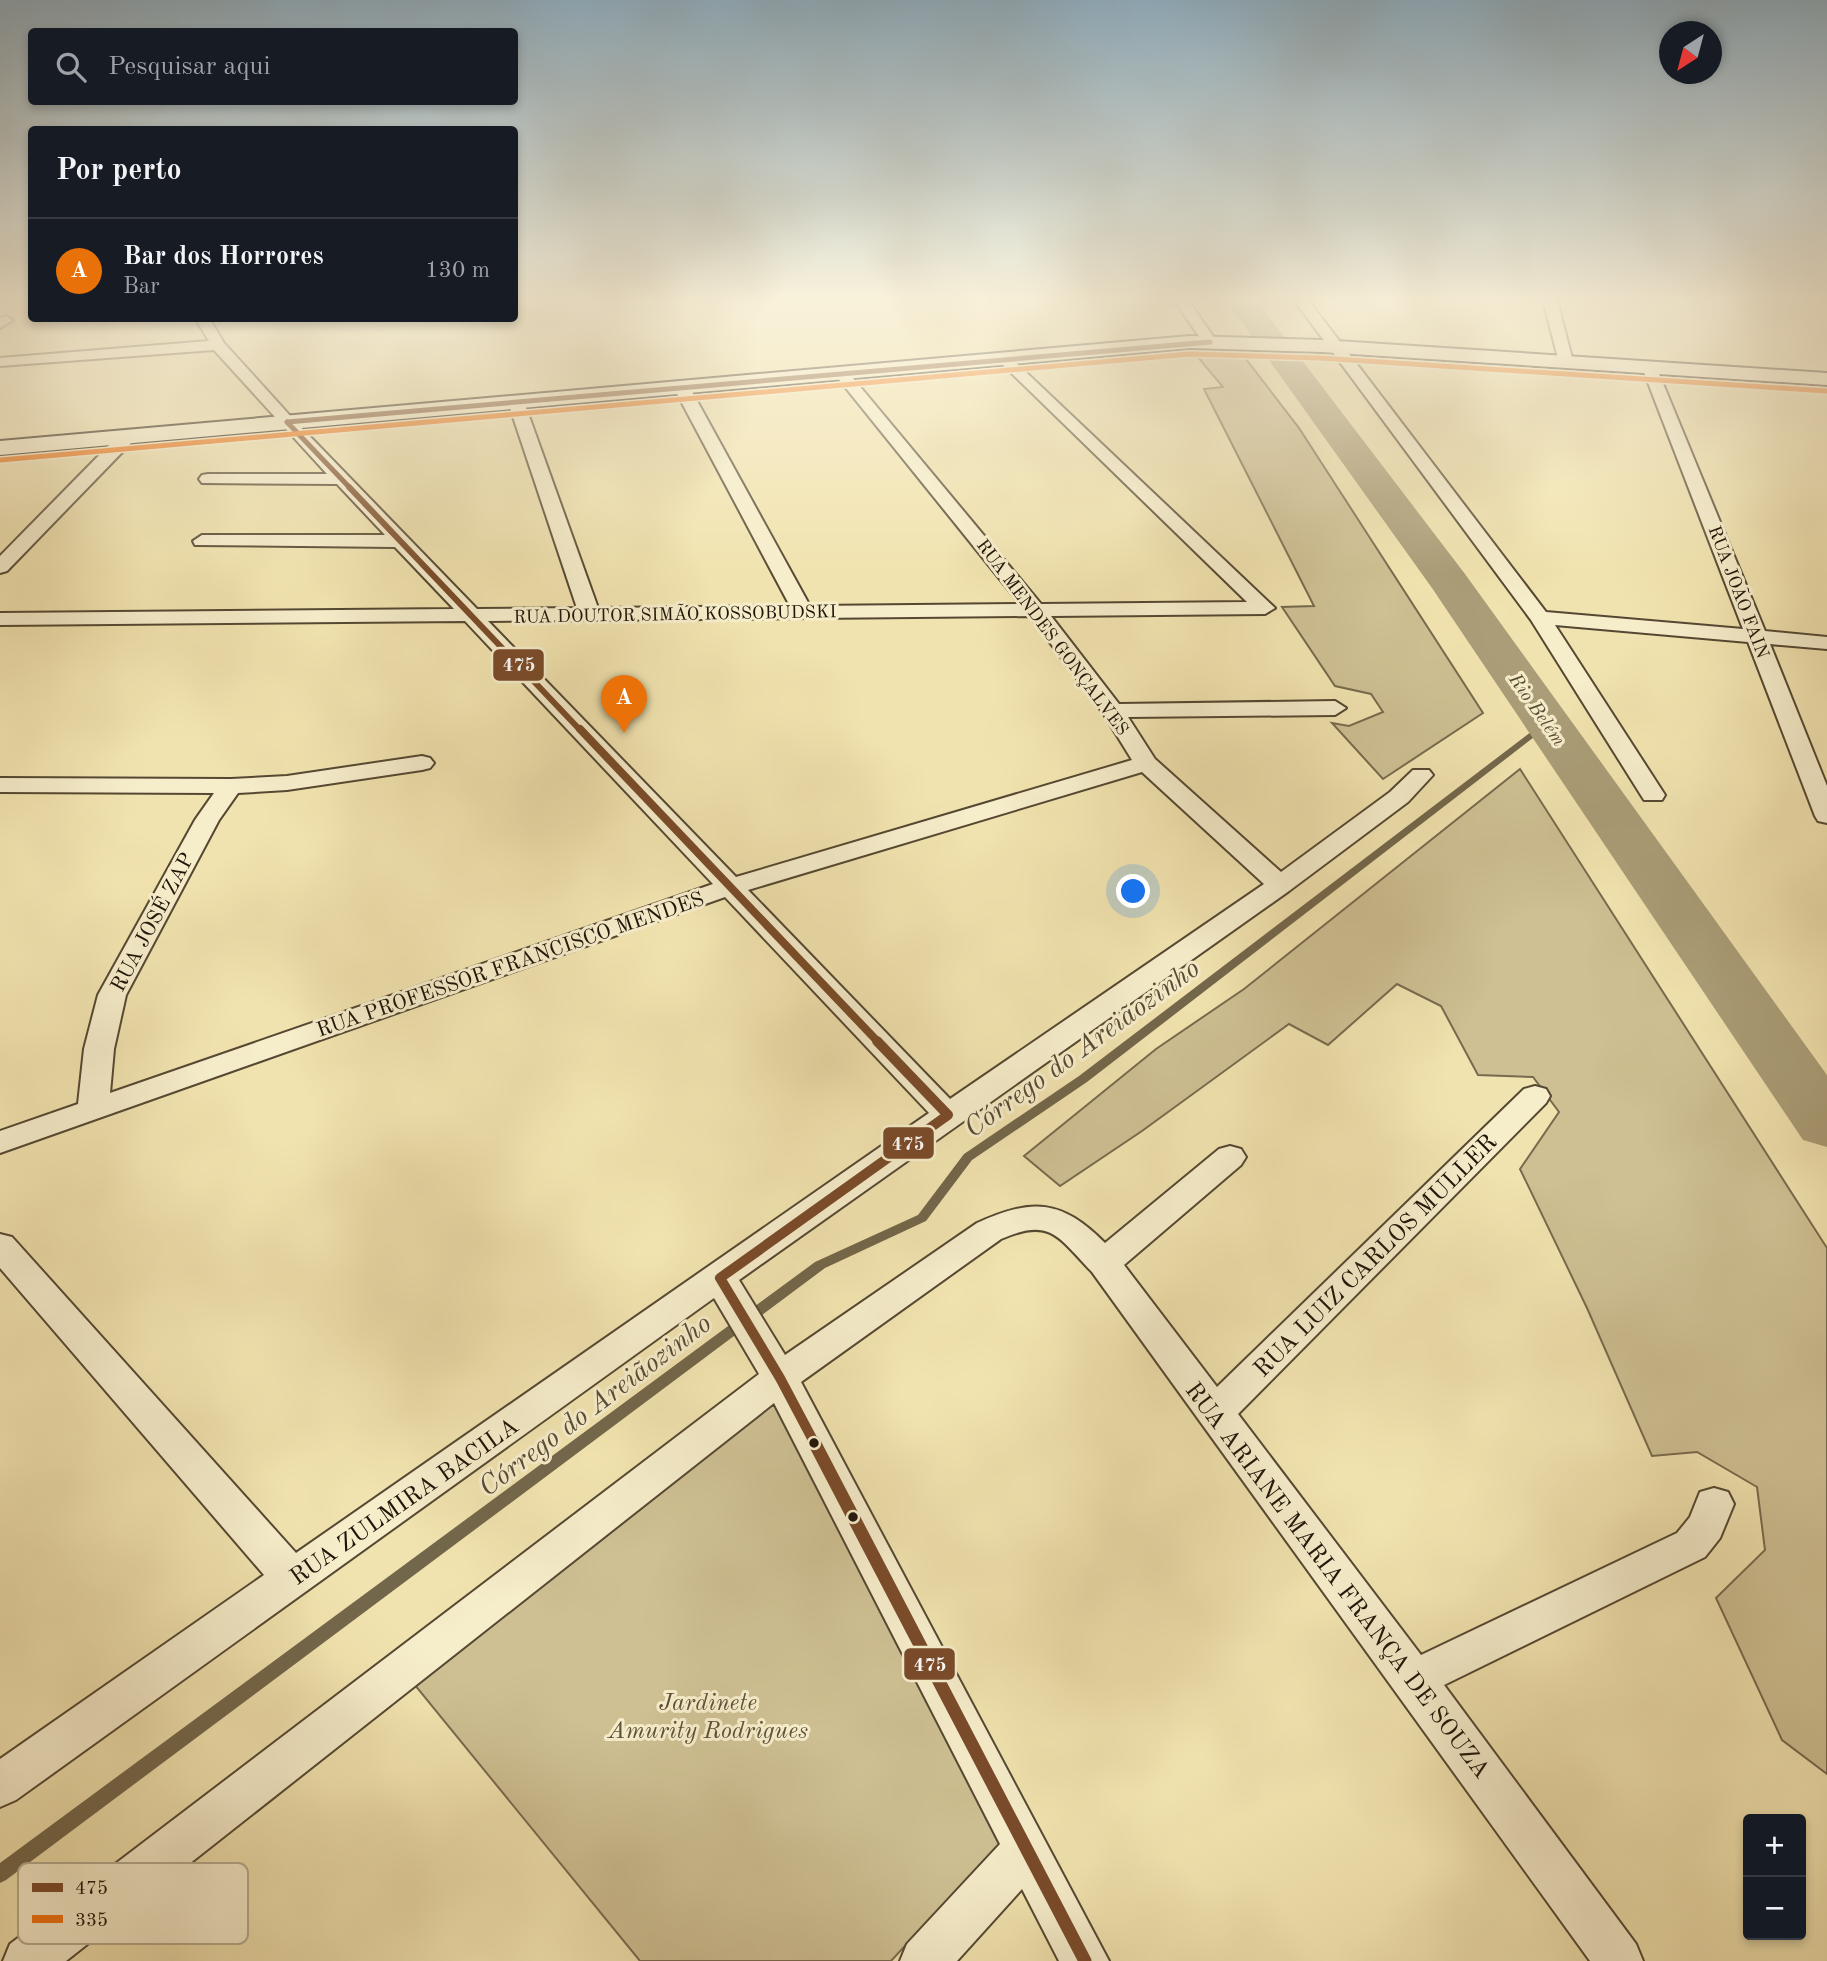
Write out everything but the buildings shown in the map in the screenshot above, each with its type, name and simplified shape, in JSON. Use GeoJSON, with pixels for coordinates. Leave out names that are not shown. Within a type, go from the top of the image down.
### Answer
{"type":"FeatureCollection","features":[{"type":"Feature","properties":{"kind":"main road"},"geometry":{"type":"LineString","coordinates":[[0,448],[640,392]]}},
{"type":"Feature","properties":{"kind":"street"},"geometry":{"type":"LineString","coordinates":[[260,392],[948,1115]]}},
{"type":"Feature","properties":{"kind":"street"},"geometry":{"type":"LineString","coordinates":[[684,392],[804,614]]}},
{"type":"Feature","properties":{"kind":"street","name":"RUA MENDES GONÇALVES"},"geometry":{"type":"LineString","coordinates":[[857,392],[1034,608],[1113,711],[1146,763],[1280,885]]}},
{"type":"Feature","properties":{"kind":"street","name":"RUA DOUTOR SIMÃO KOSSOBUDSKI"},"geometry":{"type":"LineString","coordinates":[[0,619],[1265,608],[1038,392]]}},
{"type":"Feature","properties":{"kind":"street"},"geometry":{"type":"LineString","coordinates":[[1365,392],[1540,618],[1653,795]]}},
{"type":"Feature","properties":{"kind":"street","name":"RUA JOÃO FAIN"},"geometry":{"type":"LineString","coordinates":[[1660,392],[1827,816]]}},
{"type":"Feature","properties":{"kind":"street"},"geometry":{"type":"LineString","coordinates":[[516,402],[590,615]]}},
{"type":"Feature","properties":{"kind":"street"},"geometry":{"type":"LineString","coordinates":[[0,567],[126,438]]}},
{"type":"Feature","properties":{"kind":"street"},"geometry":{"type":"LineString","coordinates":[[208,479],[341,479]]}},
{"type":"Feature","properties":{"kind":"street"},"geometry":{"type":"LineString","coordinates":[[202,541],[401,541]]}},
{"type":"Feature","properties":{"kind":"street"},"geometry":{"type":"LineString","coordinates":[[1540,618],[1827,643]]}},
{"type":"Feature","properties":{"kind":"street"},"geometry":{"type":"LineString","coordinates":[[1113,711],[1335,708]]}},
{"type":"Feature","properties":{"kind":"street"},"geometry":{"type":"LineString","coordinates":[[0,785],[231,786],[287,783],[422,763]]}},
{"type":"Feature","properties":{"kind":"street","name":"RUA PROFESSOR FRANCISCO MENDES"},"geometry":{"type":"LineString","coordinates":[[0,1142],[730,887],[1146,763]]}},
{"type":"Feature","properties":{"kind":"street","name":"RUA ZULMIRA BACILA"},"geometry":{"type":"LineString","coordinates":[[0,1785],[948,1115],[1280,885],[1399,797],[1421,775]]}},
{"type":"Feature","properties":{"kind":"street","name":"RUA JOSÉ ZAP"},"geometry":{"type":"LineString","coordinates":[[93,1109],[99,1048],[112,995],[207,820],[231,786]]}},
{"type":"Feature","properties":{"kind":"street","name":"RUA LUIZ CARLOS MULLER"},"geometry":{"type":"LineString","coordinates":[[1214,1414],[1535,1096]]}},
{"type":"Feature","properties":{"kind":"street"},"geometry":{"type":"LineString","coordinates":[[1104,1263],[1230,1157]]}},
{"type":"Feature","properties":{"kind":"street","name":"RUA ARIANE MARIA FRANÇA DE SOUZA"},"geometry":{"type":"LineString","coordinates":[[780,1378],[989,1231],[1017,1217],[1043,1215],[1068,1226],[1104,1263],[1214,1414],[1415,1679],[1619,1961]]}},
{"type":"Feature","properties":{"kind":"street"},"geometry":{"type":"LineString","coordinates":[[0,1246],[293,1579]]}},
{"type":"Feature","properties":{"kind":"street"},"geometry":{"type":"LineString","coordinates":[[720,1278],[780,1378],[1085,1961]]}},
{"type":"Feature","properties":{"kind":"street"},"geometry":{"type":"LineString","coordinates":[[154,1863],[780,1378]]}},
{"type":"Feature","properties":{"kind":"street"},"geometry":{"type":"LineString","coordinates":[[1415,1679],[1691,1545],[1706,1527],[1714,1504]]}},
{"type":"Feature","properties":{"kind":"street"},"geometry":{"type":"LineString","coordinates":[[924,1961],[1026,1850]]}},
{"type":"Feature","properties":{"kind":"street"},"geometry":{"type":"LineString","coordinates":[[27,1961],[49,1944]]}},
{"type":"Feature","properties":{"kind":"green space"},"geometry":{"type":"Polygon","coordinates":[[[1205,392],[1271,392],[1299,428],[1483,713],[1383,779],[1332,723],[1349,726],[1383,712],[1371,694],[1335,686],[1282,607],[1314,606],[1205,392]]]}},
{"type":"Feature","properties":{"kind":"green space"},"geometry":{"type":"Polygon","coordinates":[[[1520,769],[1827,1248],[1827,1774],[1782,1740],[1716,1598],[1765,1550],[1757,1487],[1697,1452],[1652,1456],[1587,1308],[1520,1169],[1559,1112],[1533,1077],[1478,1075],[1441,1006],[1397,984],[1328,1045],[1289,1024],[1142,1131],[1060,1186],[1024,1156],[1156,1049],[1244,989],[1520,769]]]}},
{"type":"Feature","properties":{"kind":"green space","name":"Jardinete Amurity Rodrigues"},"geometry":{"type":"Polygon","coordinates":[[[777,1399],[1003,1840],[891,1961],[640,1961],[414,1684],[777,1399]]]}},
{"type":"Feature","properties":{"kind":"waterway","name":"Rio Belém"},"geometry":{"type":"LineString","coordinates":[[1309,392],[1450,583],[1827,1124]]}},
{"type":"Feature","properties":{"kind":"waterway","name":"Córrego do Areiãozinho"},"geometry":{"type":"LineString","coordinates":[[0,1874],[820,1265],[922,1218],[968,1157],[1083,1079],[1548,722]]}},
{"type":"Feature","properties":{"kind":"transit line","name":"475"},"geometry":{"type":"LineString","coordinates":[[287,422],[639,392]]}},
{"type":"Feature","properties":{"kind":"transit line","name":"335"},"geometry":{"type":"LineString","coordinates":[[1,460],[769,392]]}},
{"type":"Feature","properties":{"kind":"transit line","name":"475"},"geometry":{"type":"LineString","coordinates":[[287,422],[948,1115],[720,1278],[780,1378],[1085,1961]]}},
{"type":"Feature","properties":{"kind":"place","name":"Bar dos Horrores"},"geometry":{"type":"Point","coordinates":[624,733]}}]}
